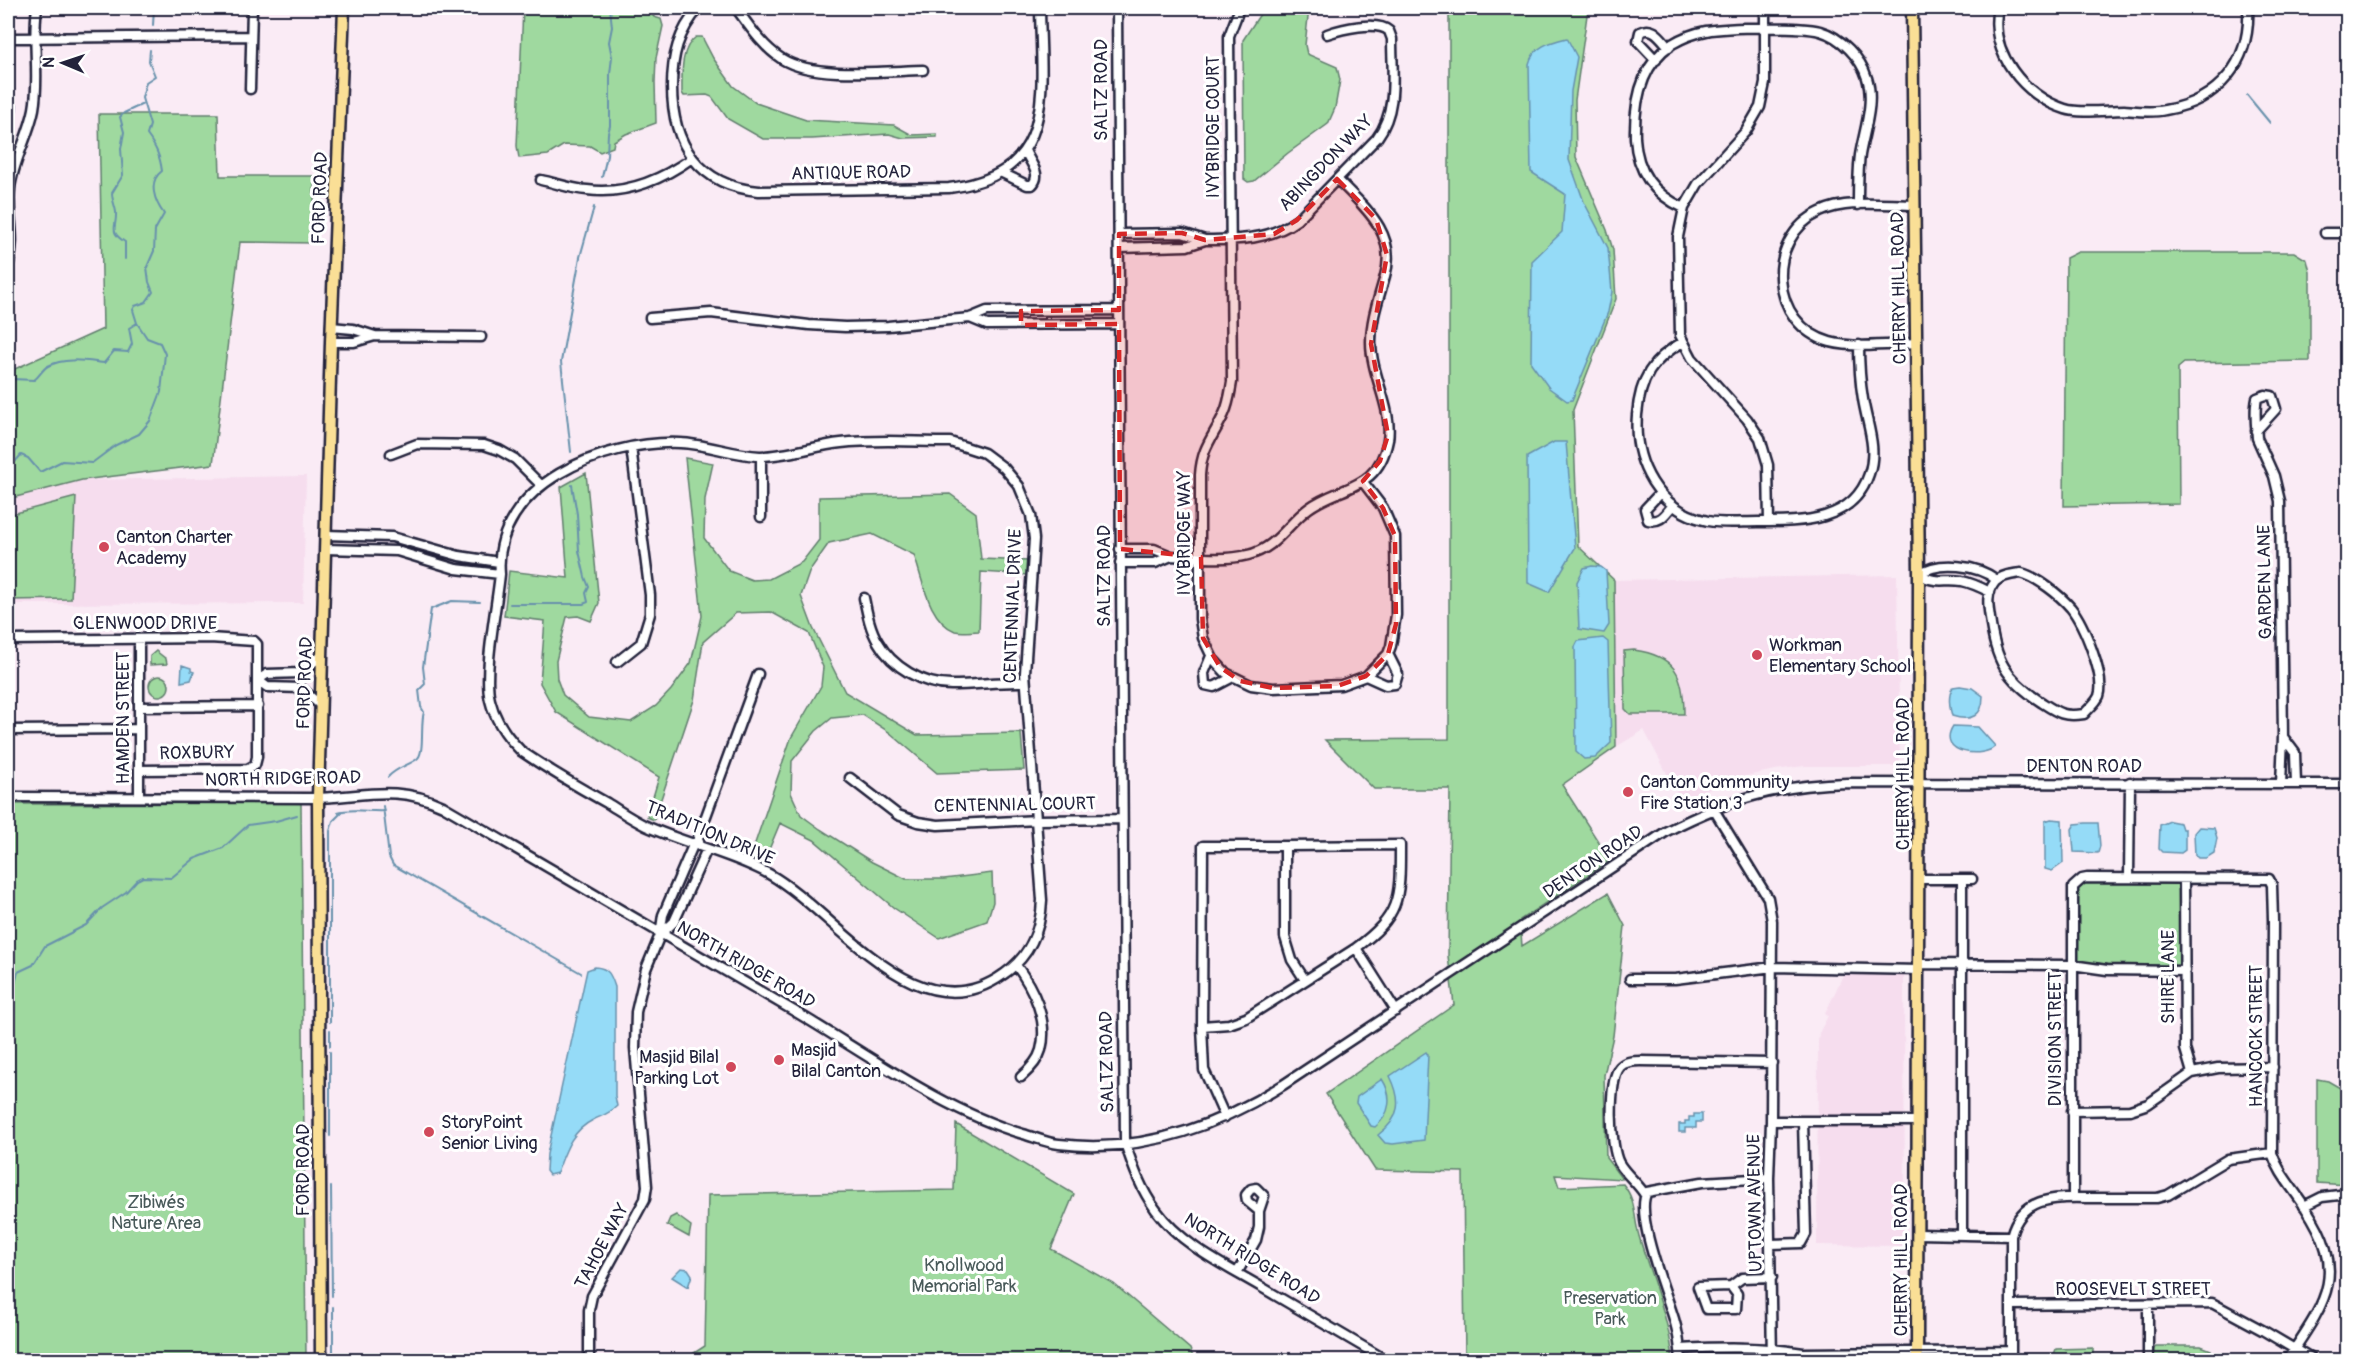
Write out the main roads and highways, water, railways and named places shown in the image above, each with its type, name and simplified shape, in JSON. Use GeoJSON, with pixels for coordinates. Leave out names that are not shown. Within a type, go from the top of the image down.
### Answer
{"type":"FeatureCollection","features":[{"type":"Feature","properties":{"kind":"main road","name":"FORD ROAD"},"geometry":{"type":"LineString","coordinates":[[321,1360],[318,798],[331,327],[344,8]]}},
{"type":"Feature","properties":{"kind":"main road","name":"CHERRY HILL ROAD"},"geometry":{"type":"LineString","coordinates":[[1912,8],[1919,574],[1917,1356]]}},
{"type":"Feature","properties":{"kind":"water"},"geometry":{"type":"Polygon","coordinates":[[[1567,38],[1577,57],[1571,91],[1569,160],[1584,202],[1608,248],[1612,292],[1608,312],[1572,400],[1567,401],[1549,388],[1531,363],[1532,261],[1562,232],[1565,194],[1531,172],[1529,64],[1534,53],[1539,49],[1549,43],[1567,38]]]}},
{"type":"Feature","properties":{"kind":"water"},"geometry":{"type":"Polygon","coordinates":[[[11,99],[17,105],[17,111],[8,125],[8,100],[11,99]]]}},
{"type":"Feature","properties":{"kind":"water"},"geometry":{"type":"Polygon","coordinates":[[[1554,442],[1566,442],[1575,548],[1549,592],[1528,583],[1527,457],[1554,442]]]}},
{"type":"Feature","properties":{"kind":"water"},"geometry":{"type":"Polygon","coordinates":[[[1601,567],[1606,571],[1609,625],[1604,633],[1579,629],[1577,582],[1584,568],[1601,567]]]}},
{"type":"Feature","properties":{"kind":"water"},"geometry":{"type":"Polygon","coordinates":[[[1603,638],[1608,642],[1611,743],[1595,758],[1584,759],[1576,752],[1575,647],[1578,641],[1603,638]]]}},
{"type":"Feature","properties":{"kind":"water"},"geometry":{"type":"Polygon","coordinates":[[[182,665],[191,668],[194,672],[191,680],[181,682],[182,665]]]}},
{"type":"Feature","properties":{"kind":"water"},"geometry":{"type":"Polygon","coordinates":[[[1953,687],[1972,688],[1983,696],[1981,708],[1975,716],[1959,718],[1952,716],[1950,694],[1953,687]]]}},
{"type":"Feature","properties":{"kind":"water"},"geometry":{"type":"Polygon","coordinates":[[[1953,726],[1978,727],[1995,746],[1990,750],[1973,753],[1956,748],[1951,743],[1949,735],[1953,726]]]}},
{"type":"Feature","properties":{"kind":"water"},"geometry":{"type":"Polygon","coordinates":[[[2062,820],[2063,863],[2052,871],[2045,869],[2045,821],[2062,820]]]}},
{"type":"Feature","properties":{"kind":"water"},"geometry":{"type":"Polygon","coordinates":[[[2170,821],[2180,823],[2182,829],[2185,829],[2185,850],[2181,853],[2162,852],[2159,849],[2160,825],[2170,821]]]}},
{"type":"Feature","properties":{"kind":"water"},"geometry":{"type":"Polygon","coordinates":[[[2098,823],[2100,846],[2098,853],[2074,852],[2072,829],[2075,824],[2098,823]]]}},
{"type":"Feature","properties":{"kind":"water"},"geometry":{"type":"Polygon","coordinates":[[[2199,827],[2214,828],[2217,838],[2214,853],[2206,858],[2198,858],[2195,855],[2194,833],[2199,827]]]}},
{"type":"Feature","properties":{"kind":"water"},"geometry":{"type":"Polygon","coordinates":[[[595,967],[609,973],[615,987],[615,1096],[617,1106],[579,1130],[570,1143],[557,1173],[549,1175],[546,1171],[547,1154],[587,970],[595,967]]]}},
{"type":"Feature","properties":{"kind":"water"},"geometry":{"type":"Polygon","coordinates":[[[1426,1052],[1428,1055],[1424,1140],[1385,1143],[1378,1135],[1391,1122],[1398,1101],[1390,1076],[1426,1052]]]}},
{"type":"Feature","properties":{"kind":"water"},"geometry":{"type":"Polygon","coordinates":[[[1382,1079],[1388,1092],[1389,1104],[1384,1116],[1375,1127],[1371,1126],[1356,1103],[1357,1097],[1382,1079]]]}},
{"type":"Feature","properties":{"kind":"water"},"geometry":{"type":"Polygon","coordinates":[[[1694,1114],[1702,1114],[1702,1122],[1696,1122],[1696,1128],[1685,1128],[1685,1132],[1679,1132],[1679,1124],[1685,1124],[1685,1121],[1689,1121],[1689,1117],[1694,1117],[1694,1114]]]}},
{"type":"Feature","properties":{"kind":"water"},"geometry":{"type":"Polygon","coordinates":[[[681,1268],[688,1269],[692,1275],[688,1287],[672,1277],[681,1268]]]}},
{"type":"Feature","properties":{"kind":"waterway"},"geometry":{"type":"LineString","coordinates":[[153,25],[154,8]]}},
{"type":"Feature","properties":{"kind":"waterway"},"geometry":{"type":"LineString","coordinates":[[602,177],[610,126],[612,57],[609,42],[612,27],[610,8]]}},
{"type":"Feature","properties":{"kind":"waterway"},"geometry":{"type":"LineString","coordinates":[[8,475],[13,464],[21,455],[28,458],[40,472],[62,461],[92,463],[116,445],[139,434],[150,421],[161,392],[165,354],[160,343],[147,338],[137,323],[133,310],[135,306],[146,302],[153,292],[147,267],[154,251],[155,230],[164,214],[154,192],[155,181],[162,171],[157,152],[147,135],[150,125],[142,98],[146,82],[155,76],[149,61],[150,50]]}},
{"type":"Feature","properties":{"kind":"waterway"},"geometry":{"type":"LineString","coordinates":[[2247,95],[2270,123]]}},
{"type":"Feature","properties":{"kind":"waterway"},"geometry":{"type":"LineString","coordinates":[[125,259],[125,242],[114,229],[116,212],[112,198],[112,193],[123,175],[121,149],[124,132],[120,117],[143,104]]}},
{"type":"Feature","properties":{"kind":"waterway"},"geometry":{"type":"LineString","coordinates":[[571,452],[561,362],[580,257],[594,207]]}},
{"type":"Feature","properties":{"kind":"waterway"},"geometry":{"type":"LineString","coordinates":[[8,398],[12,392],[9,384],[12,379],[34,380],[46,367],[61,361],[104,363],[114,351],[128,352],[132,344],[129,328],[137,323]]}},
{"type":"Feature","properties":{"kind":"waterway"},"geometry":{"type":"LineString","coordinates":[[510,604],[583,604],[588,602],[586,593],[589,587],[579,551],[577,514],[572,485]]}},
{"type":"Feature","properties":{"kind":"waterway"},"geometry":{"type":"LineString","coordinates":[[388,777],[417,759],[421,751],[424,712],[421,707],[419,690],[425,684],[423,667],[431,609],[452,601],[480,602]]}},
{"type":"Feature","properties":{"kind":"waterway"},"geometry":{"type":"LineString","coordinates":[[383,806],[389,857],[393,865],[581,973]]}},
{"type":"Feature","properties":{"kind":"waterway"},"geometry":{"type":"LineString","coordinates":[[330,1022],[330,831],[333,821],[343,811]]}},
{"type":"Feature","properties":{"kind":"waterway"},"geometry":{"type":"LineString","coordinates":[[338,812],[385,811]]}},
{"type":"Feature","properties":{"kind":"waterway"},"geometry":{"type":"LineString","coordinates":[[8,998],[14,988],[18,972],[33,965],[45,946],[86,925],[102,908],[126,892],[137,880],[143,877],[171,878],[194,859],[223,848],[248,825],[297,815]]}},
{"type":"Feature","properties":{"kind":"waterway"},"geometry":{"type":"LineString","coordinates":[[330,1030],[330,1046]]}},
{"type":"Feature","properties":{"kind":"waterway"},"geometry":{"type":"LineString","coordinates":[[330,1052],[330,1136]]}},
{"type":"Feature","properties":{"kind":"waterway"},"geometry":{"type":"LineString","coordinates":[[331,1187],[332,1296]]}},
{"type":"Feature","properties":{"kind":"waterway"},"geometry":{"type":"LineString","coordinates":[[333,1307],[333,1352]]}},
{"type":"Feature","properties":{"kind":"place","name":"Canton Charter Academy"},"geometry":{"type":"Point","coordinates":[104,547]}},
{"type":"Feature","properties":{"kind":"place","name":"Workman Elementary School"},"geometry":{"type":"Point","coordinates":[1757,655]}},
{"type":"Feature","properties":{"kind":"place","name":"Canton Community Fire Station 3"},"geometry":{"type":"Point","coordinates":[1628,792]}},
{"type":"Feature","properties":{"kind":"place","name":"Masjid Bilal Canton"},"geometry":{"type":"Point","coordinates":[779,1060]}},
{"type":"Feature","properties":{"kind":"place","name":"Masjid Bilal Parking Lot"},"geometry":{"type":"Point","coordinates":[731,1067]}},
{"type":"Feature","properties":{"kind":"place","name":"StoryPoint Senior Living"},"geometry":{"type":"Point","coordinates":[429,1132]}},
{"type":"Feature","properties":{"kind":"park label","name":"Zibiwés Nature Area"},"geometry":{"type":"Point","coordinates":[156,1212]}},
{"type":"Feature","properties":{"kind":"park label","name":"Knollwood Memorial Park"},"geometry":{"type":"Point","coordinates":[964,1275]}},
{"type":"Feature","properties":{"kind":"park label","name":"Preservation Park"},"geometry":{"type":"Point","coordinates":[1610,1308]}}]}
